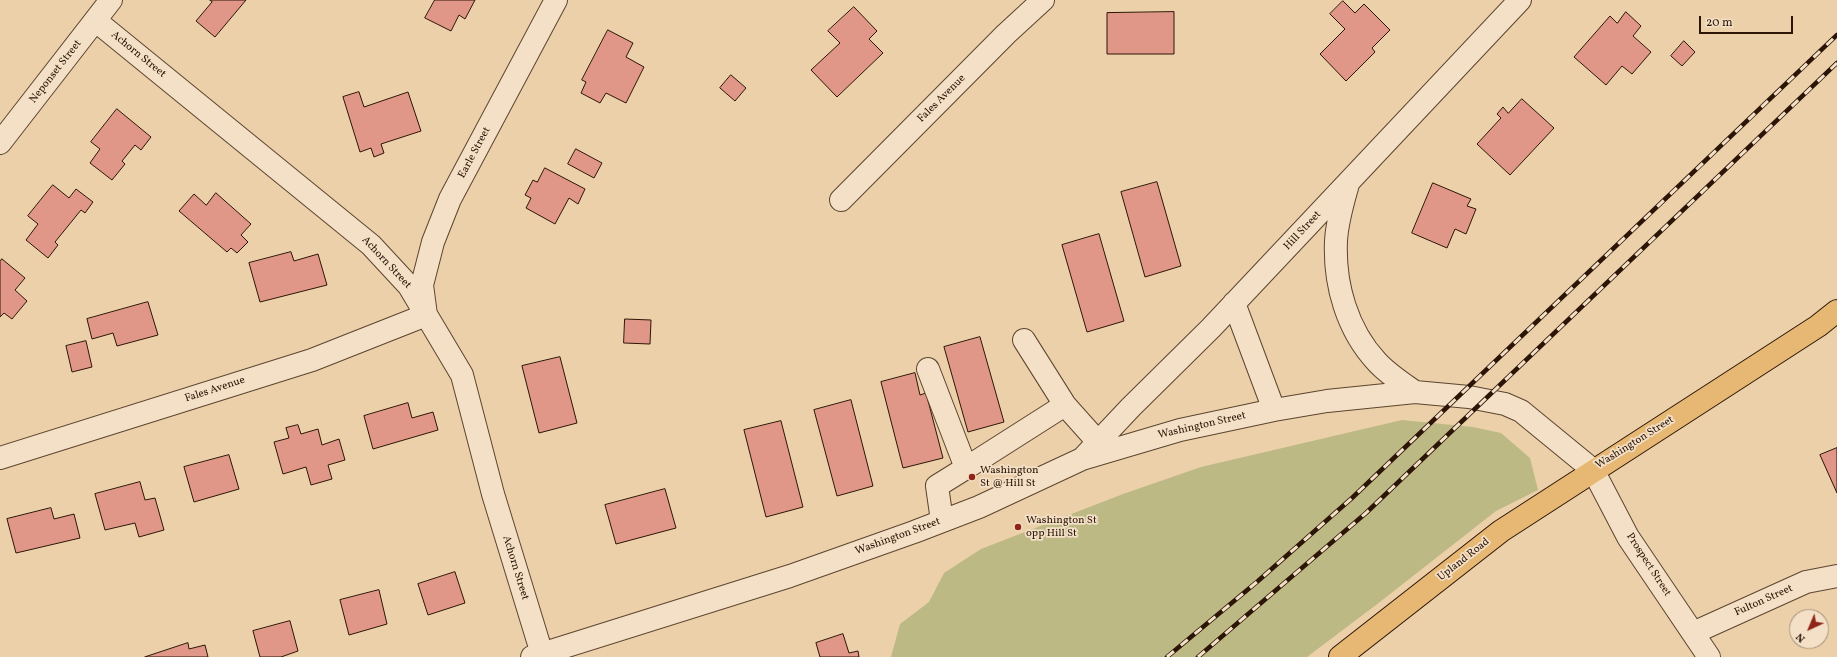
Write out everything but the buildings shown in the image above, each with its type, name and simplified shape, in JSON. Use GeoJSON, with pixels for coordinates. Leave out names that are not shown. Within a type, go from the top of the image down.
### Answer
{"type":"FeatureCollection","features":[{"type":"Feature","properties":{"kind":"main road","name":"Washington Street"},"geometry":{"type":"LineString","coordinates":[[1593,470],[1818,326],[1837,311]]}},
{"type":"Feature","properties":{"kind":"main road","name":"Upland Road"},"geometry":{"type":"LineString","coordinates":[[1340,657],[1501,530],[1593,470]]}},
{"type":"Feature","properties":{"kind":"street","name":"Neponset Street"},"geometry":{"type":"LineString","coordinates":[[0,143],[111,0]]}},
{"type":"Feature","properties":{"kind":"street","name":"Earle Street"},"geometry":{"type":"LineString","coordinates":[[426,315],[422,285],[433,242],[450,199],[556,0]]}},
{"type":"Feature","properties":{"kind":"street","name":"Fales Avenue"},"geometry":{"type":"LineString","coordinates":[[841,200],[1006,34],[1043,0]]}},
{"type":"Feature","properties":{"kind":"street","name":"Hill Street"},"geometry":{"type":"LineString","coordinates":[[1082,459],[1234,303],[1520,0]]}},
{"type":"Feature","properties":{"kind":"street","name":"Achorn Street"},"geometry":{"type":"LineString","coordinates":[[96,21],[371,244],[409,286],[462,375],[537,656]]}},
{"type":"Feature","properties":{"kind":"street"},"geometry":{"type":"LineString","coordinates":[[1349,182],[1336,240],[1337,267],[1346,312],[1364,346],[1378,362],[1416,392]]}},
{"type":"Feature","properties":{"kind":"street"},"geometry":{"type":"LineString","coordinates":[[1234,303],[1274,410]]}},
{"type":"Feature","properties":{"kind":"street","name":"Fales Avenue"},"geometry":{"type":"LineString","coordinates":[[0,458],[312,360],[426,315]]}},
{"type":"Feature","properties":{"kind":"street"},"geometry":{"type":"LineString","coordinates":[[1024,340],[1065,405],[1098,442]]}},
{"type":"Feature","properties":{"kind":"street"},"geometry":{"type":"LineString","coordinates":[[928,369],[966,468]]}},
{"type":"Feature","properties":{"kind":"street","name":"Washington Street"},"geometry":{"type":"LineString","coordinates":[[537,656],[790,576],[942,521],[1012,493],[1082,459],[1180,430],[1274,410],[1327,401],[1416,392],[1469,397],[1505,404],[1521,411],[1593,470]]}},
{"type":"Feature","properties":{"kind":"street"},"geometry":{"type":"LineString","coordinates":[[942,521],[937,486],[1065,405]]}},
{"type":"Feature","properties":{"kind":"street","name":"Prospect Street"},"geometry":{"type":"LineString","coordinates":[[1593,470],[1628,536],[1708,657]]}},
{"type":"Feature","properties":{"kind":"street","name":"Fulton Street"},"geometry":{"type":"LineString","coordinates":[[1693,633],[1806,582],[1837,576]]}},
{"type":"Feature","properties":{"kind":"shaded area"},"geometry":{"type":"Polygon","coordinates":[[[1402,420],[1473,427],[1501,433],[1530,458],[1538,490],[1496,511],[1307,657],[891,657],[900,624],[929,602],[944,573],[981,549],[1123,494],[1201,467],[1402,420]]]}},
{"type":"Feature","properties":{"kind":"railway"},"geometry":{"type":"LineString","coordinates":[[1167,657],[1258,581],[1352,498],[1837,35]]}},
{"type":"Feature","properties":{"kind":"railway"},"geometry":{"type":"LineString","coordinates":[[1198,657],[1366,513],[1837,63]]}},
{"type":"Feature","properties":{"kind":"place","name":"Washington St @ Hill St"},"geometry":{"type":"Point","coordinates":[972,477]}},
{"type":"Feature","properties":{"kind":"place","name":"Washington St opp Hill St"},"geometry":{"type":"Point","coordinates":[1018,527]}}]}
